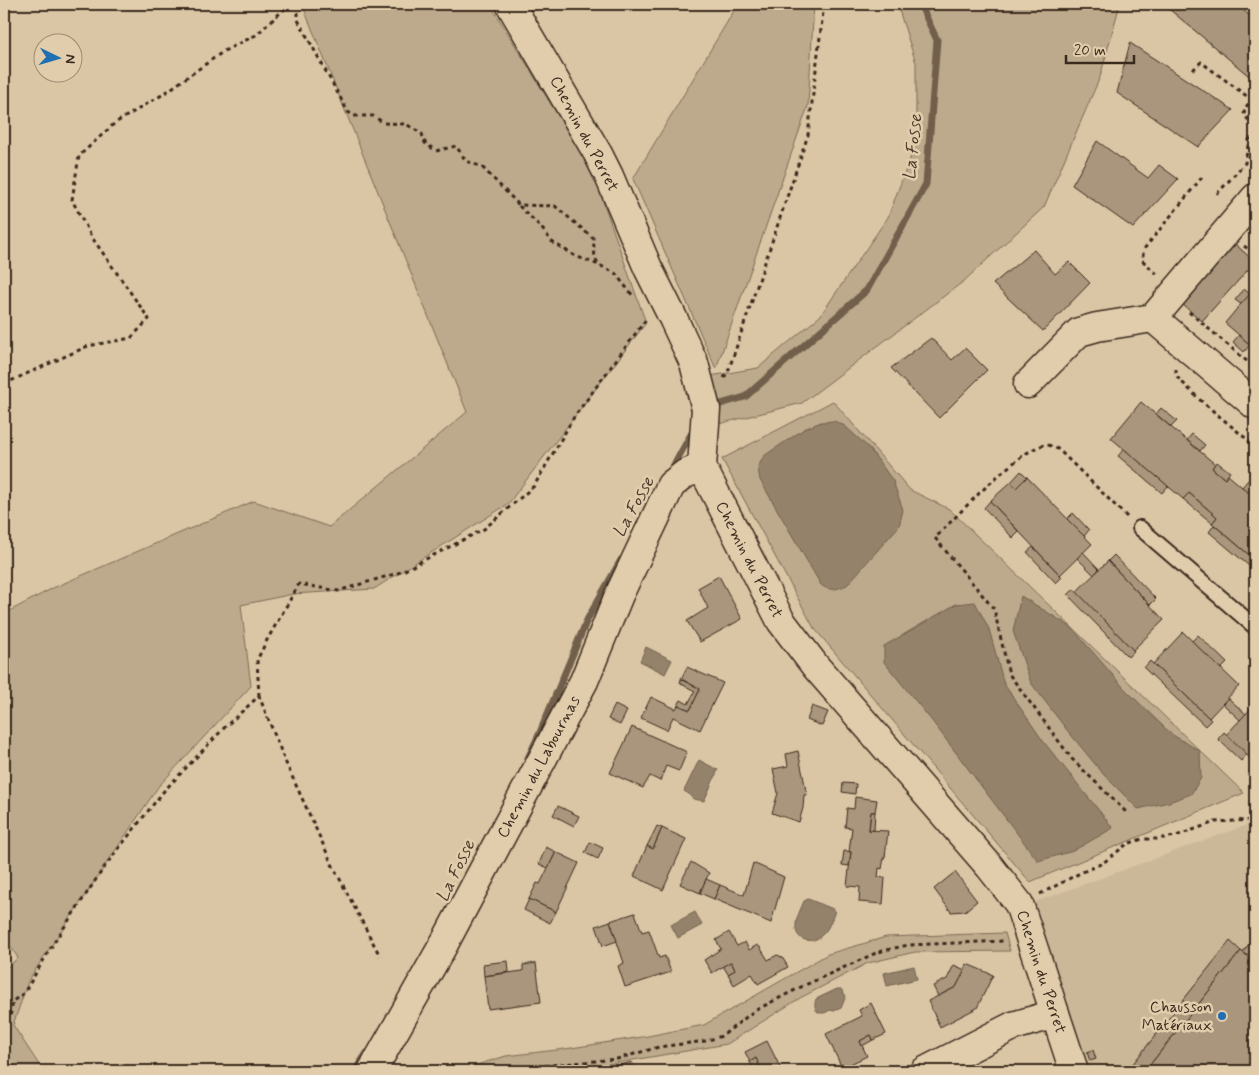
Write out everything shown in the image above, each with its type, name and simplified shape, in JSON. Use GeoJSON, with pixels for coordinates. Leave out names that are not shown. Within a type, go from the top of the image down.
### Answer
{"type":"FeatureCollection","features":[{"type":"Feature","properties":{"kind":"street","name":"Chemin du Perret"},"geometry":{"type":"LineString","coordinates":[[510,4],[598,154],[648,268],[651,299],[674,318],[694,362],[706,409],[702,467],[781,621],[816,667],[1019,904],[1074,1071]]}},
{"type":"Feature","properties":{"kind":"street"},"geometry":{"type":"LineString","coordinates":[[1028,384],[1079,332],[1097,327],[1153,318],[1182,301],[1255,198]]}},
{"type":"Feature","properties":{"kind":"street"},"geometry":{"type":"LineString","coordinates":[[1153,318],[1255,405]]}},
{"type":"Feature","properties":{"kind":"street","name":"Chemin du Labournas"},"geometry":{"type":"LineString","coordinates":[[372,1071],[482,874],[584,681],[619,595],[671,485],[685,474],[702,467]]}},
{"type":"Feature","properties":{"kind":"street"},"geometry":{"type":"LineString","coordinates":[[925,1071],[1013,1026],[1055,1014]]}},
{"type":"Feature","properties":{"kind":"lane"},"geometry":{"type":"LineString","coordinates":[[1140,528],[1255,627]]}},
{"type":"Feature","properties":{"kind":"path"},"geometry":{"type":"LineString","coordinates":[[4,384],[88,346],[131,338],[149,319],[90,236],[72,200],[79,156],[115,124],[162,95],[224,51],[256,35],[290,4]]}},
{"type":"Feature","properties":{"kind":"path"},"geometry":{"type":"LineString","coordinates":[[298,4],[298,20],[348,112],[354,116],[373,116],[384,123],[406,124],[422,134],[425,144],[436,151],[456,146],[466,160],[482,167],[540,226],[552,242],[575,256],[615,273],[631,295],[651,299],[651,312],[574,417],[534,486],[484,529],[401,572],[338,591],[299,584],[257,660],[259,696],[285,761],[332,864],[380,956]]}},
{"type":"Feature","properties":{"kind":"path"},"geometry":{"type":"LineString","coordinates":[[706,409],[729,369],[808,136],[824,4]]}},
{"type":"Feature","properties":{"kind":"path"},"geometry":{"type":"LineString","coordinates":[[1193,70],[1201,62],[1252,100],[1245,108],[1244,115],[1255,127]]}},
{"type":"Feature","properties":{"kind":"path"},"geometry":{"type":"LineString","coordinates":[[1218,194],[1246,163],[1249,140],[1255,132]]}},
{"type":"Feature","properties":{"kind":"path"},"geometry":{"type":"LineString","coordinates":[[1203,176],[1144,249],[1142,260],[1182,301],[1255,368]]}},
{"type":"Feature","properties":{"kind":"path"},"geometry":{"type":"LineString","coordinates":[[519,205],[555,206],[593,238],[599,265]]}},
{"type":"Feature","properties":{"kind":"path"},"geometry":{"type":"LineString","coordinates":[[1240,242],[1251,251],[1255,246]]}},
{"type":"Feature","properties":{"kind":"path"},"geometry":{"type":"LineString","coordinates":[[1128,814],[1072,759],[1009,674],[994,609],[935,538],[997,475],[1034,449],[1046,444],[1058,449],[1140,528]]}},
{"type":"Feature","properties":{"kind":"path"},"geometry":{"type":"LineString","coordinates":[[4,1020],[10,1018],[13,1001],[24,993],[55,941],[105,866],[162,792],[226,726],[259,696]]}},
{"type":"Feature","properties":{"kind":"path"},"geometry":{"type":"LineString","coordinates":[[1019,904],[1103,863],[1127,844],[1142,839],[1176,836],[1215,822],[1255,820]]}},
{"type":"Feature","properties":{"kind":"path"},"geometry":{"type":"LineString","coordinates":[[522,1071],[540,1066],[617,1059],[659,1048],[705,1041],[722,1036],[754,1011],[803,986],[878,952],[908,945],[1021,941],[1030,938]]}},
{"type":"Feature","properties":{"kind":"shaded area"},"geometry":{"type":"Polygon","coordinates":[[[302,4],[490,4],[593,173],[646,323],[508,504],[374,589],[293,594],[241,605],[251,686],[158,787],[29,979],[13,1025],[43,1071],[4,1071],[4,970],[18,958],[4,936],[4,614],[53,588],[254,501],[329,527],[467,412],[302,4]]]}},
{"type":"Feature","properties":{"kind":"shaded area"},"geometry":{"type":"Polygon","coordinates":[[[738,4],[814,4],[808,106],[716,369],[633,179],[738,4]]]}},
{"type":"Feature","properties":{"kind":"shaded area"},"geometry":{"type":"Polygon","coordinates":[[[897,4],[1120,4],[1100,77],[1044,207],[964,281],[802,403],[719,424],[710,376],[758,368],[820,316],[888,217],[916,143],[916,63],[897,4]]]}},
{"type":"Feature","properties":{"kind":"shaded area"},"geometry":{"type":"Polygon","coordinates":[[[833,401],[910,490],[949,509],[1244,793],[1030,882],[814,628],[722,459],[833,401]]]}},
{"type":"Feature","properties":{"kind":"shaded area"},"geometry":{"type":"Polygon","coordinates":[[[834,421],[845,426],[870,449],[893,481],[903,510],[899,526],[847,585],[831,589],[821,585],[760,480],[758,467],[764,456],[804,429],[821,422],[834,421]]]}},
{"type":"Feature","properties":{"kind":"shaded area"},"geometry":{"type":"Polygon","coordinates":[[[1021,596],[1071,627],[1124,688],[1171,734],[1200,751],[1201,778],[1191,794],[1169,802],[1138,809],[1104,775],[1031,683],[1013,631],[1021,596]]]}},
{"type":"Feature","properties":{"kind":"shaded area"},"geometry":{"type":"Polygon","coordinates":[[[975,602],[989,629],[1004,684],[1043,741],[1113,828],[1073,851],[1038,861],[932,721],[884,662],[884,646],[956,604],[975,602]]]}},
{"type":"Feature","properties":{"kind":"shaded area"},"geometry":{"type":"Polygon","coordinates":[[[646,647],[672,660],[665,674],[640,661],[646,647]]]}},
{"type":"Feature","properties":{"kind":"shaded area"},"geometry":{"type":"Polygon","coordinates":[[[699,760],[718,770],[704,801],[693,799],[684,791],[699,760]]]}},
{"type":"Feature","properties":{"kind":"shaded area"},"geometry":{"type":"Polygon","coordinates":[[[1255,822],[1255,1071],[1084,1071],[1027,905],[1255,822]]]}},
{"type":"Feature","properties":{"kind":"shaded area"},"geometry":{"type":"Polygon","coordinates":[[[808,899],[835,911],[824,933],[815,940],[802,939],[797,933],[796,928],[796,921],[804,901],[808,899]]]}},
{"type":"Feature","properties":{"kind":"shaded area"},"geometry":{"type":"Polygon","coordinates":[[[695,912],[702,925],[678,938],[671,925],[695,912]]]}},
{"type":"Feature","properties":{"kind":"shaded area"},"geometry":{"type":"Polygon","coordinates":[[[1005,933],[1010,951],[915,952],[868,963],[800,998],[727,1044],[569,1071],[457,1071],[506,1056],[565,1049],[704,1025],[828,954],[886,937],[1005,933]]]}},
{"type":"Feature","properties":{"kind":"shaded area"},"geometry":{"type":"Polygon","coordinates":[[[914,966],[917,979],[887,986],[884,973],[914,966]]]}},
{"type":"Feature","properties":{"kind":"shaded area"},"geometry":{"type":"Polygon","coordinates":[[[841,989],[846,996],[841,1008],[824,1013],[818,1012],[815,1006],[816,999],[841,989]]]}},
{"type":"Feature","properties":{"kind":"building"},"geometry":{"type":"Polygon","coordinates":[[[1163,4],[1236,4],[1255,20],[1255,81],[1163,4]]]}},
{"type":"Feature","properties":{"kind":"building"},"geometry":{"type":"Polygon","coordinates":[[[1130,43],[1233,110],[1198,147],[1117,93],[1130,43]]]}},
{"type":"Feature","properties":{"kind":"building"},"geometry":{"type":"Polygon","coordinates":[[[1097,141],[1148,178],[1159,165],[1178,179],[1133,228],[1072,185],[1097,141]]]}},
{"type":"Feature","properties":{"kind":"building"},"geometry":{"type":"Polygon","coordinates":[[[1235,244],[1255,262],[1202,321],[1183,305],[1235,244]]]}},
{"type":"Feature","properties":{"kind":"building"},"geometry":{"type":"Polygon","coordinates":[[[1034,250],[1055,274],[1069,262],[1090,283],[1043,331],[993,284],[1034,250]]]}},
{"type":"Feature","properties":{"kind":"building"},"geometry":{"type":"Polygon","coordinates":[[[1255,287],[1255,349],[1225,323],[1255,287]]]}},
{"type":"Feature","properties":{"kind":"building"},"geometry":{"type":"Polygon","coordinates":[[[1244,289],[1250,294],[1241,304],[1235,300],[1244,289]]]}},
{"type":"Feature","properties":{"kind":"building"},"geometry":{"type":"Polygon","coordinates":[[[1239,335],[1250,345],[1244,352],[1233,342],[1239,335]]]}},
{"type":"Feature","properties":{"kind":"building"},"geometry":{"type":"Polygon","coordinates":[[[931,338],[952,360],[965,348],[987,370],[939,418],[891,368],[931,338]]]}},
{"type":"Feature","properties":{"kind":"building"},"geometry":{"type":"Polygon","coordinates":[[[1141,402],[1215,464],[1212,468],[1225,479],[1228,475],[1255,498],[1255,560],[1212,523],[1217,517],[1189,493],[1183,499],[1111,438],[1141,402]]]}},
{"type":"Feature","properties":{"kind":"building"},"geometry":{"type":"Polygon","coordinates":[[[1161,408],[1177,421],[1171,427],[1156,414],[1161,408]]]}},
{"type":"Feature","properties":{"kind":"building"},"geometry":{"type":"Polygon","coordinates":[[[1192,434],[1205,445],[1200,451],[1187,440],[1192,434]]]}},
{"type":"Feature","properties":{"kind":"building"},"geometry":{"type":"Polygon","coordinates":[[[1124,449],[1168,486],[1162,493],[1118,456],[1124,449]]]}},
{"type":"Feature","properties":{"kind":"building"},"geometry":{"type":"Polygon","coordinates":[[[1217,462],[1230,472],[1225,479],[1212,468],[1217,462]]]}},
{"type":"Feature","properties":{"kind":"building"},"geometry":{"type":"Polygon","coordinates":[[[1021,471],[1027,477],[1016,488],[1011,482],[1021,471]]]}},
{"type":"Feature","properties":{"kind":"building"},"geometry":{"type":"Polygon","coordinates":[[[1027,477],[1092,544],[1060,575],[990,501],[1011,482],[1016,488],[1027,477]]]}},
{"type":"Feature","properties":{"kind":"building"},"geometry":{"type":"Polygon","coordinates":[[[1248,480],[1255,487],[1255,498],[1242,487],[1248,480]]]}},
{"type":"Feature","properties":{"kind":"building"},"geometry":{"type":"Polygon","coordinates":[[[1189,493],[1217,517],[1212,523],[1183,499],[1189,493]]]}},
{"type":"Feature","properties":{"kind":"building"},"geometry":{"type":"Polygon","coordinates":[[[990,501],[1019,532],[1013,538],[984,508],[990,501]]]}},
{"type":"Feature","properties":{"kind":"building"},"geometry":{"type":"Polygon","coordinates":[[[1073,513],[1089,530],[1084,536],[1067,519],[1073,513]]]}},
{"type":"Feature","properties":{"kind":"building"},"geometry":{"type":"Polygon","coordinates":[[[1214,525],[1255,560],[1255,571],[1209,532],[1214,525]]]}},
{"type":"Feature","properties":{"kind":"building"},"geometry":{"type":"Polygon","coordinates":[[[1033,547],[1062,577],[1056,583],[1027,552],[1033,547]]]}},
{"type":"Feature","properties":{"kind":"building"},"geometry":{"type":"Polygon","coordinates":[[[1083,552],[1099,569],[1094,575],[1077,558],[1083,552]]]}},
{"type":"Feature","properties":{"kind":"building"},"geometry":{"type":"Polygon","coordinates":[[[1114,555],[1156,599],[1150,605],[1108,561],[1114,555]]]}},
{"type":"Feature","properties":{"kind":"building"},"geometry":{"type":"Polygon","coordinates":[[[1108,561],[1164,620],[1133,650],[1076,592],[1108,561]]]}},
{"type":"Feature","properties":{"kind":"building"},"geometry":{"type":"Polygon","coordinates":[[[719,576],[742,619],[700,642],[687,621],[708,608],[698,588],[719,576]]]}},
{"type":"Feature","properties":{"kind":"building"},"geometry":{"type":"Polygon","coordinates":[[[1074,589],[1134,651],[1128,657],[1068,595],[1074,589]]]}},
{"type":"Feature","properties":{"kind":"building"},"geometry":{"type":"Polygon","coordinates":[[[1183,632],[1239,686],[1209,718],[1153,664],[1183,632]]]}},
{"type":"Feature","properties":{"kind":"building"},"geometry":{"type":"Polygon","coordinates":[[[1198,635],[1227,663],[1221,669],[1192,641],[1198,635]]]}},
{"type":"Feature","properties":{"kind":"building"},"geometry":{"type":"Polygon","coordinates":[[[1150,661],[1211,720],[1205,726],[1144,668],[1150,661]]]}},
{"type":"Feature","properties":{"kind":"building"},"geometry":{"type":"Polygon","coordinates":[[[687,667],[723,683],[700,730],[673,717],[667,730],[641,718],[651,697],[676,709],[678,705],[690,710],[700,689],[681,679],[687,667]]]}},
{"type":"Feature","properties":{"kind":"building"},"geometry":{"type":"Polygon","coordinates":[[[681,679],[700,689],[690,710],[678,705],[681,700],[688,704],[695,691],[680,683],[681,679]]]}},
{"type":"Feature","properties":{"kind":"building"},"geometry":{"type":"Polygon","coordinates":[[[1228,698],[1246,714],[1240,720],[1223,704],[1228,698]]]}},
{"type":"Feature","properties":{"kind":"building"},"geometry":{"type":"Polygon","coordinates":[[[1255,704],[1255,763],[1226,735],[1255,704]]]}},
{"type":"Feature","properties":{"kind":"building"},"geometry":{"type":"Polygon","coordinates":[[[615,705],[627,711],[620,725],[608,719],[615,705]]]}},
{"type":"Feature","properties":{"kind":"building"},"geometry":{"type":"Polygon","coordinates":[[[812,706],[828,712],[822,726],[807,720],[812,706]]]}},
{"type":"Feature","properties":{"kind":"building"},"geometry":{"type":"Polygon","coordinates":[[[632,727],[687,752],[679,771],[666,766],[660,781],[650,776],[643,788],[610,773],[632,727]]]}},
{"type":"Feature","properties":{"kind":"building"},"geometry":{"type":"Polygon","coordinates":[[[1224,732],[1247,754],[1241,761],[1218,739],[1224,732]]]}},
{"type":"Feature","properties":{"kind":"building"},"geometry":{"type":"Polygon","coordinates":[[[798,751],[807,795],[804,795],[799,822],[772,813],[778,793],[773,769],[788,766],[786,754],[798,751]]]}},
{"type":"Feature","properties":{"kind":"building"},"geometry":{"type":"Polygon","coordinates":[[[843,783],[856,784],[855,794],[842,792],[843,783]]]}},
{"type":"Feature","properties":{"kind":"building"},"geometry":{"type":"Polygon","coordinates":[[[855,797],[877,800],[875,812],[871,812],[869,830],[888,831],[885,857],[882,869],[879,868],[878,877],[885,878],[883,904],[859,902],[860,887],[847,886],[852,828],[845,827],[847,808],[854,809],[855,797]]]}},
{"type":"Feature","properties":{"kind":"building"},"geometry":{"type":"Polygon","coordinates":[[[558,806],[579,816],[574,826],[553,815],[558,806]]]}},
{"type":"Feature","properties":{"kind":"building"},"geometry":{"type":"Polygon","coordinates":[[[871,812],[875,812],[874,830],[869,830],[871,812]]]}},
{"type":"Feature","properties":{"kind":"building"},"geometry":{"type":"Polygon","coordinates":[[[657,826],[662,828],[653,849],[647,846],[657,826]]]}},
{"type":"Feature","properties":{"kind":"building"},"geometry":{"type":"Polygon","coordinates":[[[662,828],[686,839],[663,890],[634,876],[647,846],[653,849],[662,828]]]}},
{"type":"Feature","properties":{"kind":"building"},"geometry":{"type":"Polygon","coordinates":[[[590,842],[603,848],[598,859],[585,853],[590,842]]]}},
{"type":"Feature","properties":{"kind":"building"},"geometry":{"type":"Polygon","coordinates":[[[546,847],[556,852],[548,868],[539,864],[546,847]]]}},
{"type":"Feature","properties":{"kind":"building"},"geometry":{"type":"Polygon","coordinates":[[[844,851],[851,852],[849,866],[842,865],[844,851]]]}},
{"type":"Feature","properties":{"kind":"building"},"geometry":{"type":"Polygon","coordinates":[[[556,852],[579,863],[556,912],[529,899],[537,883],[540,884],[556,852]]]}},
{"type":"Feature","properties":{"kind":"building"},"geometry":{"type":"Polygon","coordinates":[[[691,862],[709,873],[700,893],[680,884],[691,862]]]}},
{"type":"Feature","properties":{"kind":"building"},"geometry":{"type":"Polygon","coordinates":[[[753,863],[784,877],[771,923],[714,899],[720,885],[744,895],[753,863]]]}},
{"type":"Feature","properties":{"kind":"building"},"geometry":{"type":"Polygon","coordinates":[[[955,872],[977,901],[965,911],[951,912],[934,889],[955,872]]]}},
{"type":"Feature","properties":{"kind":"building"},"geometry":{"type":"Polygon","coordinates":[[[706,879],[720,885],[714,899],[700,893],[706,879]]]}},
{"type":"Feature","properties":{"kind":"building"},"geometry":{"type":"Polygon","coordinates":[[[529,899],[556,912],[550,923],[524,910],[529,899]]]}},
{"type":"Feature","properties":{"kind":"building"},"geometry":{"type":"Polygon","coordinates":[[[635,913],[642,932],[649,930],[659,958],[665,956],[671,972],[625,987],[618,966],[624,963],[610,921],[635,913]]]}},
{"type":"Feature","properties":{"kind":"building"},"geometry":{"type":"Polygon","coordinates":[[[610,921],[617,941],[603,946],[596,926],[610,921]]]}},
{"type":"Feature","properties":{"kind":"building"},"geometry":{"type":"Polygon","coordinates":[[[729,932],[737,946],[745,942],[749,950],[757,945],[768,960],[777,955],[782,957],[788,967],[758,984],[752,974],[734,985],[728,974],[735,970],[731,962],[712,973],[704,960],[721,949],[716,940],[729,932]]]}},
{"type":"Feature","properties":{"kind":"building"},"geometry":{"type":"Polygon","coordinates":[[[1230,941],[1241,951],[1145,1071],[1129,1071],[1128,1070],[1230,941]]]}},
{"type":"Feature","properties":{"kind":"building"},"geometry":{"type":"Polygon","coordinates":[[[1249,944],[1255,948],[1255,962],[1243,952],[1249,944]]]}},
{"type":"Feature","properties":{"kind":"building","name":"Chausson Matériaux"},"geometry":{"type":"Polygon","coordinates":[[[1241,951],[1255,962],[1255,1071],[1145,1071],[1241,951]]]}},
{"type":"Feature","properties":{"kind":"building"},"geometry":{"type":"Polygon","coordinates":[[[508,961],[509,972],[484,976],[483,964],[508,961]]]}},
{"type":"Feature","properties":{"kind":"building"},"geometry":{"type":"Polygon","coordinates":[[[731,962],[735,970],[728,974],[723,966],[731,962]]]}},
{"type":"Feature","properties":{"kind":"building"},"geometry":{"type":"Polygon","coordinates":[[[536,963],[541,1002],[488,1009],[484,976],[523,971],[523,965],[536,963]]]}},
{"type":"Feature","properties":{"kind":"building"},"geometry":{"type":"Polygon","coordinates":[[[967,964],[993,975],[977,1008],[940,1027],[928,1001],[956,987],[967,964]]]}},
{"type":"Feature","properties":{"kind":"building"},"geometry":{"type":"Polygon","coordinates":[[[954,965],[965,970],[956,987],[938,996],[933,986],[947,979],[954,965]]]}},
{"type":"Feature","properties":{"kind":"building"},"geometry":{"type":"Polygon","coordinates":[[[871,1003],[886,1034],[873,1040],[871,1035],[860,1041],[867,1056],[842,1068],[826,1034],[862,1016],[859,1010],[871,1003]]]}},
{"type":"Feature","properties":{"kind":"building"},"geometry":{"type":"Polygon","coordinates":[[[871,1035],[873,1040],[862,1046],[860,1041],[871,1035]]]}},
{"type":"Feature","properties":{"kind":"building"},"geometry":{"type":"Polygon","coordinates":[[[767,1041],[782,1071],[754,1071],[760,1068],[756,1058],[750,1062],[745,1052],[767,1041]]]}},
{"type":"Feature","properties":{"kind":"building"},"geometry":{"type":"Polygon","coordinates":[[[1093,1050],[1096,1059],[1090,1061],[1087,1052],[1093,1050]]]}},
{"type":"Feature","properties":{"kind":"building"},"geometry":{"type":"Polygon","coordinates":[[[756,1058],[760,1068],[754,1071],[750,1062],[756,1058]]]}},
{"type":"Feature","properties":{"kind":"building"},"geometry":{"type":"Polygon","coordinates":[[[632,1062],[636,1071],[617,1071],[615,1066],[632,1062]]]}},
{"type":"Feature","properties":{"kind":"waterway","name":"La Fosse"},"geometry":{"type":"LineString","coordinates":[[710,407],[745,397],[867,290],[926,184],[937,40],[920,4]]}},
{"type":"Feature","properties":{"kind":"waterway","name":"La Fosse"},"geometry":{"type":"LineString","coordinates":[[670,472],[694,429]]}},
{"type":"Feature","properties":{"kind":"waterway","name":"La Fosse"},"geometry":{"type":"LineString","coordinates":[[528,758],[587,620],[621,560]]}},
{"type":"Feature","properties":{"kind":"waterway","name":"La Fosse"},"geometry":{"type":"LineString","coordinates":[[355,1071],[367,1053]]}},
{"type":"Feature","properties":{"kind":"place","name":"Chausson Matériaux"},"geometry":{"type":"Point","coordinates":[1222,1016]}}]}
